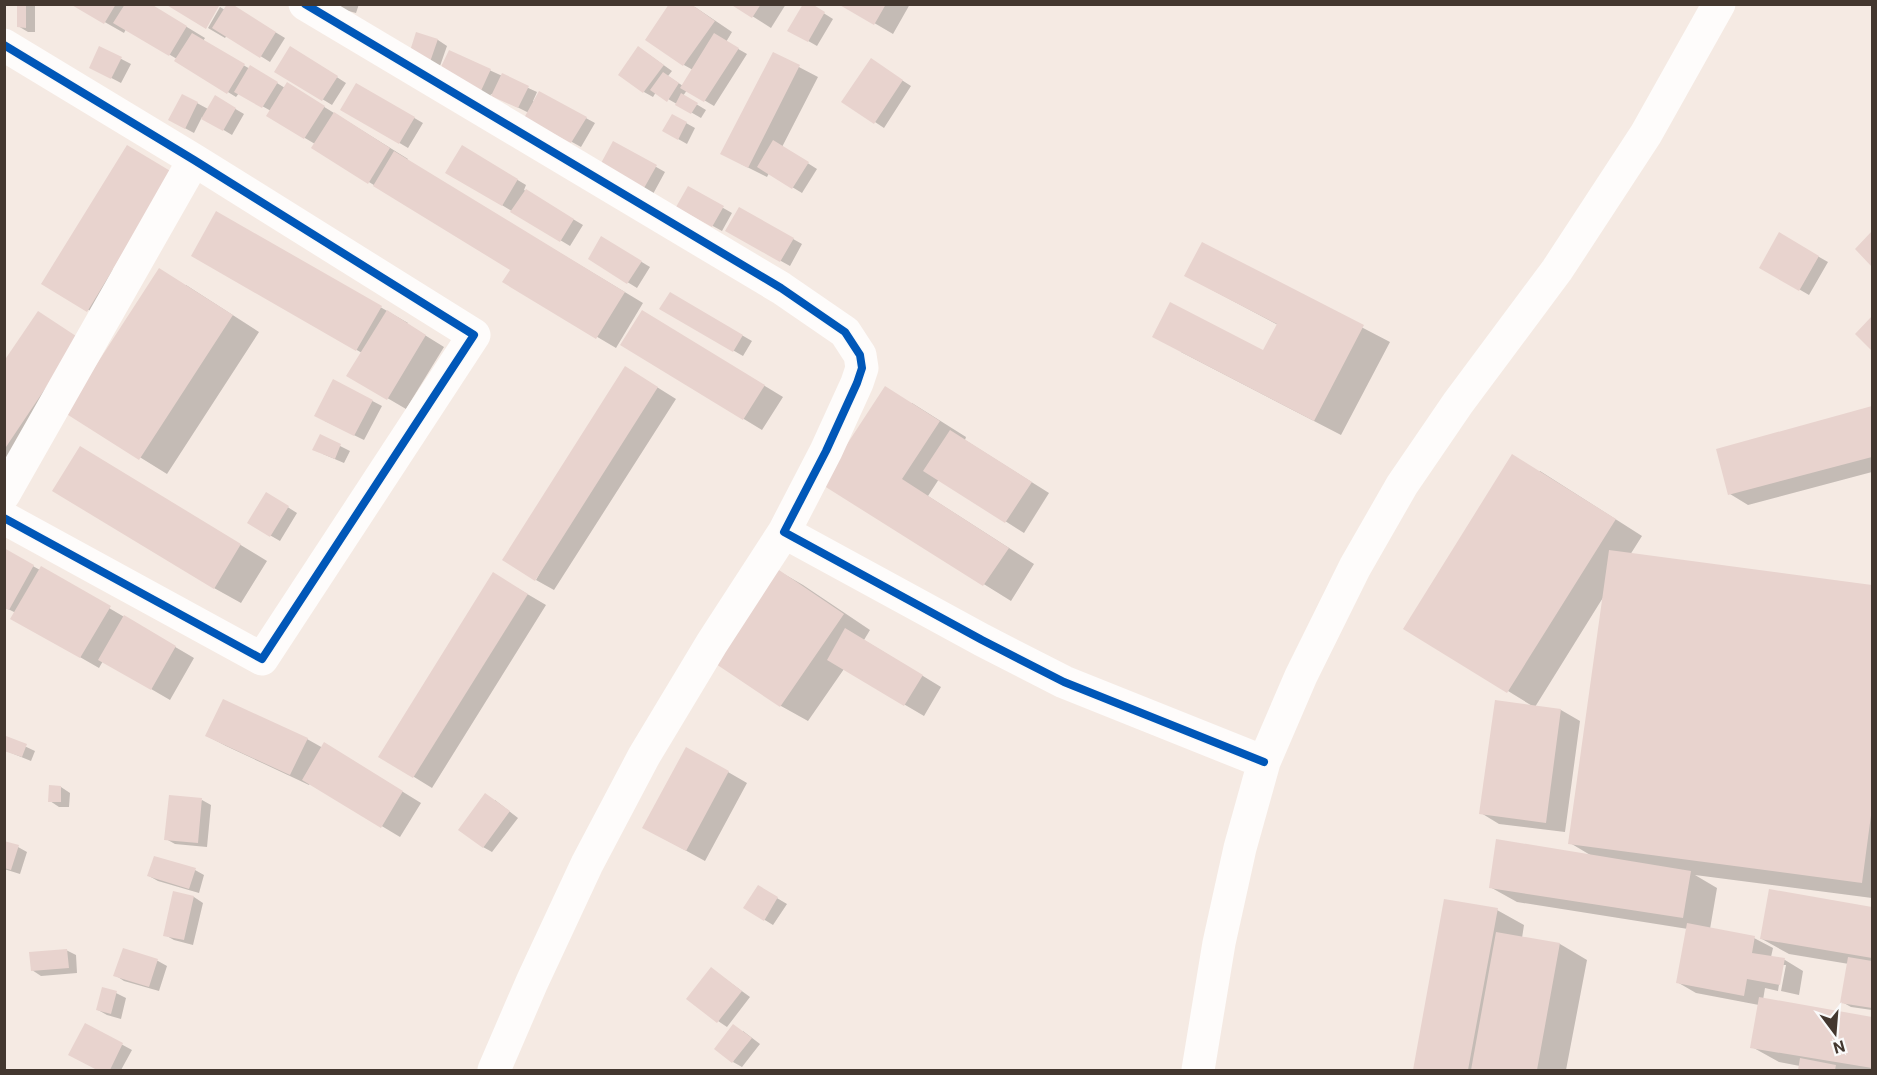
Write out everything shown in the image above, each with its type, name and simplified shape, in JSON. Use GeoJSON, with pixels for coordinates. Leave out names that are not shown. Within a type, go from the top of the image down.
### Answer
{"type":"FeatureCollection","features":[{"type":"Feature","properties":{"kind":"street"},"geometry":{"type":"LineString","coordinates":[[305,4],[781,288],[845,332],[860,355],[862,368],[857,383],[826,451],[784,532],[712,643],[644,756],[587,864],[532,982],[494,1071]]}},
{"type":"Feature","properties":{"kind":"street"},"geometry":{"type":"LineString","coordinates":[[1198,1071],[1219,943],[1240,848],[1264,762],[1301,676],[1355,567],[1402,485],[1458,403],[1557,270],[1646,134],[1719,4]]}},
{"type":"Feature","properties":{"kind":"street"},"geometry":{"type":"LineString","coordinates":[[4,45],[194,160],[474,335],[262,659],[4,518]]}},
{"type":"Feature","properties":{"kind":"street"},"geometry":{"type":"LineString","coordinates":[[4,494],[194,160]]}},
{"type":"Feature","properties":{"kind":"street"},"geometry":{"type":"LineString","coordinates":[[784,532],[1064,682],[1264,762]]}},
{"type":"Feature","properties":{"kind":"building"},"geometry":{"type":"Polygon","coordinates":[[[17,4],[26,4],[26,28],[17,27],[17,4]]]}},
{"type":"Feature","properties":{"kind":"building"},"geometry":{"type":"Polygon","coordinates":[[[70,4],[116,4],[104,24],[70,4]]]}},
{"type":"Feature","properties":{"kind":"building"},"geometry":{"type":"Polygon","coordinates":[[[125,4],[151,4],[187,26],[169,56],[113,23],[125,4]]]}},
{"type":"Feature","properties":{"kind":"building"},"geometry":{"type":"Polygon","coordinates":[[[165,4],[218,4],[219,6],[206,29],[165,4]]]}},
{"type":"Feature","properties":{"kind":"building"},"geometry":{"type":"Polygon","coordinates":[[[227,4],[232,4],[276,32],[260,58],[212,28],[227,4]]]}},
{"type":"Feature","properties":{"kind":"building"},"geometry":{"type":"Polygon","coordinates":[[[669,4],[691,4],[715,21],[683,66],[645,40],[669,4]]]}},
{"type":"Feature","properties":{"kind":"building"},"geometry":{"type":"Polygon","coordinates":[[[730,4],[761,4],[752,18],[730,4]]]}},
{"type":"Feature","properties":{"kind":"building"},"geometry":{"type":"Polygon","coordinates":[[[803,4],[812,4],[825,12],[808,42],[787,31],[803,4]]]}},
{"type":"Feature","properties":{"kind":"building"},"geometry":{"type":"Polygon","coordinates":[[[838,4],[886,4],[874,25],[838,4]]]}},
{"type":"Feature","properties":{"kind":"building"},"geometry":{"type":"Polygon","coordinates":[[[416,32],[438,39],[430,62],[409,54],[416,32]]]}},
{"type":"Feature","properties":{"kind":"building"},"geometry":{"type":"Polygon","coordinates":[[[192,33],[245,64],[227,94],[174,61],[192,33]]]}},
{"type":"Feature","properties":{"kind":"building"},"geometry":{"type":"Polygon","coordinates":[[[714,33],[739,48],[704,102],[680,88],[714,33]]]}},
{"type":"Feature","properties":{"kind":"building"},"geometry":{"type":"Polygon","coordinates":[[[99,46],[122,57],[111,79],[89,68],[99,46]]]}},
{"type":"Feature","properties":{"kind":"building"},"geometry":{"type":"Polygon","coordinates":[[[290,46],[338,76],[322,101],[274,72],[290,46]]]}},
{"type":"Feature","properties":{"kind":"building"},"geometry":{"type":"Polygon","coordinates":[[[638,46],[664,65],[643,93],[618,75],[638,46]]]}},
{"type":"Feature","properties":{"kind":"building"},"geometry":{"type":"Polygon","coordinates":[[[449,50],[491,69],[480,93],[438,73],[449,50]]]}},
{"type":"Feature","properties":{"kind":"building"},"geometry":{"type":"Polygon","coordinates":[[[773,52],[800,65],[748,168],[720,154],[773,52]]]}},
{"type":"Feature","properties":{"kind":"building"},"geometry":{"type":"Polygon","coordinates":[[[871,58],[903,80],[874,124],[841,102],[871,58]]]}},
{"type":"Feature","properties":{"kind":"building"},"geometry":{"type":"Polygon","coordinates":[[[250,65],[278,82],[262,108],[234,92],[250,65]]]}},
{"type":"Feature","properties":{"kind":"building"},"geometry":{"type":"Polygon","coordinates":[[[663,72],[679,83],[667,102],[650,90],[663,72]]]}},
{"type":"Feature","properties":{"kind":"building"},"geometry":{"type":"Polygon","coordinates":[[[502,73],[529,86],[518,108],[491,96],[502,73]]]}},
{"type":"Feature","properties":{"kind":"building"},"geometry":{"type":"Polygon","coordinates":[[[287,82],[325,106],[304,139],[266,116],[287,82]]]}},
{"type":"Feature","properties":{"kind":"building"},"geometry":{"type":"Polygon","coordinates":[[[356,83],[415,117],[399,144],[340,110],[356,83]]]}},
{"type":"Feature","properties":{"kind":"building"},"geometry":{"type":"Polygon","coordinates":[[[539,91],[587,117],[571,143],[524,118],[539,91]]]}},
{"type":"Feature","properties":{"kind":"building"},"geometry":{"type":"Polygon","coordinates":[[[681,93],[698,103],[691,114],[675,105],[681,93]]]}},
{"type":"Feature","properties":{"kind":"building"},"geometry":{"type":"Polygon","coordinates":[[[182,94],[198,102],[185,129],[168,120],[182,94]]]}},
{"type":"Feature","properties":{"kind":"building"},"geometry":{"type":"Polygon","coordinates":[[[215,95],[236,108],[223,131],[201,119],[215,95]]]}},
{"type":"Feature","properties":{"kind":"building"},"geometry":{"type":"Polygon","coordinates":[[[334,112],[390,148],[368,184],[311,148],[334,112]]]}},
{"type":"Feature","properties":{"kind":"building"},"geometry":{"type":"Polygon","coordinates":[[[672,114],[687,122],[678,140],[662,131],[672,114]]]}},
{"type":"Feature","properties":{"kind":"building"},"geometry":{"type":"Polygon","coordinates":[[[773,140],[809,162],[792,189],[757,167],[773,140]]]}},
{"type":"Feature","properties":{"kind":"building"},"geometry":{"type":"Polygon","coordinates":[[[613,141],[657,165],[643,190],[600,165],[613,141]]]}},
{"type":"Feature","properties":{"kind":"building"},"geometry":{"type":"Polygon","coordinates":[[[127,145],[172,172],[87,312],[41,284],[127,145]]]}},
{"type":"Feature","properties":{"kind":"building"},"geometry":{"type":"Polygon","coordinates":[[[462,145],[518,179],[502,206],[445,173],[462,145]]]}},
{"type":"Feature","properties":{"kind":"building"},"geometry":{"type":"Polygon","coordinates":[[[394,151],[625,292],[596,339],[502,282],[510,270],[373,186],[394,151]]]}},
{"type":"Feature","properties":{"kind":"building"},"geometry":{"type":"Polygon","coordinates":[[[688,186],[724,206],[712,227],[676,207],[688,186]]]}},
{"type":"Feature","properties":{"kind":"building"},"geometry":{"type":"Polygon","coordinates":[[[526,189],[574,219],[560,242],[510,212],[526,189]]]}},
{"type":"Feature","properties":{"kind":"building"},"geometry":{"type":"Polygon","coordinates":[[[739,207],[794,238],[780,262],[725,231],[739,207]]]}},
{"type":"Feature","properties":{"kind":"building"},"geometry":{"type":"Polygon","coordinates":[[[216,211],[382,306],[356,351],[191,256],[216,211]]]}},
{"type":"Feature","properties":{"kind":"building"},"geometry":{"type":"Polygon","coordinates":[[[1872,231],[1872,267],[1855,249],[1872,231]]]}},
{"type":"Feature","properties":{"kind":"building"},"geometry":{"type":"Polygon","coordinates":[[[1779,232],[1819,256],[1799,291],[1759,268],[1779,232]]]}},
{"type":"Feature","properties":{"kind":"building"},"geometry":{"type":"Polygon","coordinates":[[[601,236],[642,261],[627,284],[588,259],[601,236]]]}},
{"type":"Feature","properties":{"kind":"building"},"geometry":{"type":"Polygon","coordinates":[[[1202,242],[1364,325],[1314,421],[1152,337],[1170,302],[1263,350],[1277,324],[1184,276],[1202,242]]]}},
{"type":"Feature","properties":{"kind":"building"},"geometry":{"type":"Polygon","coordinates":[[[159,268],[233,315],[139,460],[65,413],[159,268]]]}},
{"type":"Feature","properties":{"kind":"building"},"geometry":{"type":"Polygon","coordinates":[[[670,292],[743,335],[733,352],[659,309],[670,292]]]}},
{"type":"Feature","properties":{"kind":"building"},"geometry":{"type":"Polygon","coordinates":[[[387,310],[426,335],[387,400],[346,376],[387,310]]]}},
{"type":"Feature","properties":{"kind":"building"},"geometry":{"type":"Polygon","coordinates":[[[642,310],[765,385],[743,420],[620,345],[642,310]]]}},
{"type":"Feature","properties":{"kind":"building"},"geometry":{"type":"Polygon","coordinates":[[[38,311],[79,338],[4,450],[4,361],[38,311]]]}},
{"type":"Feature","properties":{"kind":"building"},"geometry":{"type":"Polygon","coordinates":[[[1872,316],[1872,351],[1855,334],[1872,316]]]}},
{"type":"Feature","properties":{"kind":"building"},"geometry":{"type":"Polygon","coordinates":[[[625,366],[658,387],[535,581],[502,560],[625,366]]]}},
{"type":"Feature","properties":{"kind":"building"},"geometry":{"type":"Polygon","coordinates":[[[333,379],[373,400],[354,436],[314,416],[333,379]]]}},
{"type":"Feature","properties":{"kind":"building"},"geometry":{"type":"Polygon","coordinates":[[[885,386],[940,421],[902,479],[1009,548],[983,586],[821,484],[885,386]]]}},
{"type":"Feature","properties":{"kind":"building"},"geometry":{"type":"Polygon","coordinates":[[[1872,406],[1872,457],[1728,495],[1716,449],[1872,406]]]}},
{"type":"Feature","properties":{"kind":"building"},"geometry":{"type":"Polygon","coordinates":[[[950,430],[1032,482],[1005,523],[923,471],[950,430]]]}},
{"type":"Feature","properties":{"kind":"building"},"geometry":{"type":"Polygon","coordinates":[[[320,434],[341,444],[335,459],[312,450],[320,434]]]}},
{"type":"Feature","properties":{"kind":"building"},"geometry":{"type":"Polygon","coordinates":[[[80,446],[241,544],[214,589],[52,491],[80,446]]]}},
{"type":"Feature","properties":{"kind":"building"},"geometry":{"type":"Polygon","coordinates":[[[1512,454],[1616,519],[1507,693],[1403,629],[1512,454]]]}},
{"type":"Feature","properties":{"kind":"building"},"geometry":{"type":"Polygon","coordinates":[[[266,492],[289,506],[270,537],[247,523],[266,492]]]}},
{"type":"Feature","properties":{"kind":"building"},"geometry":{"type":"Polygon","coordinates":[[[4,548],[34,565],[9,610],[4,608],[4,548]]]}},
{"type":"Feature","properties":{"kind":"building"},"geometry":{"type":"Polygon","coordinates":[[[1609,550],[1872,585],[1872,808],[1862,883],[1568,844],[1609,550]]]}},
{"type":"Feature","properties":{"kind":"building"},"geometry":{"type":"Polygon","coordinates":[[[41,566],[111,606],[80,658],[10,619],[41,566]]]}},
{"type":"Feature","properties":{"kind":"building"},"geometry":{"type":"Polygon","coordinates":[[[776,568],[844,614],[780,707],[713,662],[776,568]]]}},
{"type":"Feature","properties":{"kind":"building"},"geometry":{"type":"Polygon","coordinates":[[[493,572],[528,594],[413,778],[378,757],[493,572]]]}},
{"type":"Feature","properties":{"kind":"building"},"geometry":{"type":"Polygon","coordinates":[[[124,615],[176,646],[151,690],[98,660],[124,615]]]}},
{"type":"Feature","properties":{"kind":"building"},"geometry":{"type":"Polygon","coordinates":[[[845,628],[923,675],[904,706],[827,660],[845,628]]]}},
{"type":"Feature","properties":{"kind":"building"},"geometry":{"type":"Polygon","coordinates":[[[223,699],[308,738],[290,775],[205,736],[223,699]]]}},
{"type":"Feature","properties":{"kind":"building"},"geometry":{"type":"Polygon","coordinates":[[[1495,700],[1561,709],[1546,823],[1479,814],[1495,700]]]}},
{"type":"Feature","properties":{"kind":"building"},"geometry":{"type":"Polygon","coordinates":[[[6,736],[27,744],[22,757],[4,751],[6,736]]]}},
{"type":"Feature","properties":{"kind":"building"},"geometry":{"type":"Polygon","coordinates":[[[324,742],[403,791],[381,828],[302,780],[324,742]]]}},
{"type":"Feature","properties":{"kind":"building"},"geometry":{"type":"Polygon","coordinates":[[[686,747],[729,771],[686,851],[642,828],[686,747]]]}},
{"type":"Feature","properties":{"kind":"building"},"geometry":{"type":"Polygon","coordinates":[[[49,785],[61,786],[61,802],[48,802],[49,785]]]}},
{"type":"Feature","properties":{"kind":"building"},"geometry":{"type":"Polygon","coordinates":[[[485,793],[510,811],[483,848],[458,830],[485,793]]]}},
{"type":"Feature","properties":{"kind":"building"},"geometry":{"type":"Polygon","coordinates":[[[169,795],[202,798],[198,843],[164,840],[169,795]]]}},
{"type":"Feature","properties":{"kind":"building"},"geometry":{"type":"Polygon","coordinates":[[[1496,839],[1691,871],[1683,918],[1489,888],[1496,839]]]}},
{"type":"Feature","properties":{"kind":"building"},"geometry":{"type":"Polygon","coordinates":[[[4,841],[19,845],[11,870],[4,868],[4,841]]]}},
{"type":"Feature","properties":{"kind":"building"},"geometry":{"type":"Polygon","coordinates":[[[154,856],[196,868],[189,889],[147,876],[154,856]]]}},
{"type":"Feature","properties":{"kind":"building"},"geometry":{"type":"Polygon","coordinates":[[[758,885],[778,897],[764,921],[743,908],[758,885]]]}},
{"type":"Feature","properties":{"kind":"building"},"geometry":{"type":"Polygon","coordinates":[[[1769,889],[1872,907],[1872,958],[1760,939],[1769,889]]]}},
{"type":"Feature","properties":{"kind":"building"},"geometry":{"type":"Polygon","coordinates":[[[173,891],[194,896],[184,940],[163,936],[173,891]]]}},
{"type":"Feature","properties":{"kind":"building"},"geometry":{"type":"Polygon","coordinates":[[[1444,899],[1498,908],[1468,1070],[1413,1070],[1444,899]]]}},
{"type":"Feature","properties":{"kind":"building"},"geometry":{"type":"Polygon","coordinates":[[[1687,923],[1755,936],[1752,953],[1785,958],[1780,985],[1747,979],[1744,996],[1676,983],[1687,923]]]}},
{"type":"Feature","properties":{"kind":"building"},"geometry":{"type":"Polygon","coordinates":[[[1496,932],[1560,943],[1537,1070],[1471,1070],[1496,932]]]}},
{"type":"Feature","properties":{"kind":"building"},"geometry":{"type":"Polygon","coordinates":[[[123,948],[158,959],[149,987],[113,976],[123,948]]]}},
{"type":"Feature","properties":{"kind":"building"},"geometry":{"type":"Polygon","coordinates":[[[67,949],[69,968],[31,971],[29,952],[67,949]]]}},
{"type":"Feature","properties":{"kind":"building"},"geometry":{"type":"Polygon","coordinates":[[[1848,957],[1872,961],[1872,1008],[1840,1003],[1848,957]]]}},
{"type":"Feature","properties":{"kind":"building"},"geometry":{"type":"Polygon","coordinates":[[[711,967],[742,991],[717,1023],[686,999],[711,967]]]}},
{"type":"Feature","properties":{"kind":"building"},"geometry":{"type":"Polygon","coordinates":[[[102,987],[117,991],[111,1014],[96,1010],[102,987]]]}},
{"type":"Feature","properties":{"kind":"building"},"geometry":{"type":"Polygon","coordinates":[[[1759,997],[1872,1017],[1872,1068],[1750,1048],[1759,997]]]}},
{"type":"Feature","properties":{"kind":"building"},"geometry":{"type":"Polygon","coordinates":[[[85,1023],[123,1043],[110,1070],[97,1070],[68,1055],[85,1023]]]}},
{"type":"Feature","properties":{"kind":"building"},"geometry":{"type":"Polygon","coordinates":[[[733,1024],[752,1038],[732,1063],[714,1049],[733,1024]]]}},
{"type":"Feature","properties":{"kind":"building"},"geometry":{"type":"Polygon","coordinates":[[[1800,1058],[1836,1065],[1835,1070],[1798,1070],[1800,1058]]]}},
{"type":"Feature","properties":{"kind":"cycle path"},"geometry":{"type":"LineString","coordinates":[[305,4],[781,288],[845,332],[860,355],[862,368],[826,451],[784,532],[1064,682],[1264,762]]}},
{"type":"Feature","properties":{"kind":"cycle path"},"geometry":{"type":"LineString","coordinates":[[4,45],[194,160],[474,335],[262,659],[4,518]]}}]}
